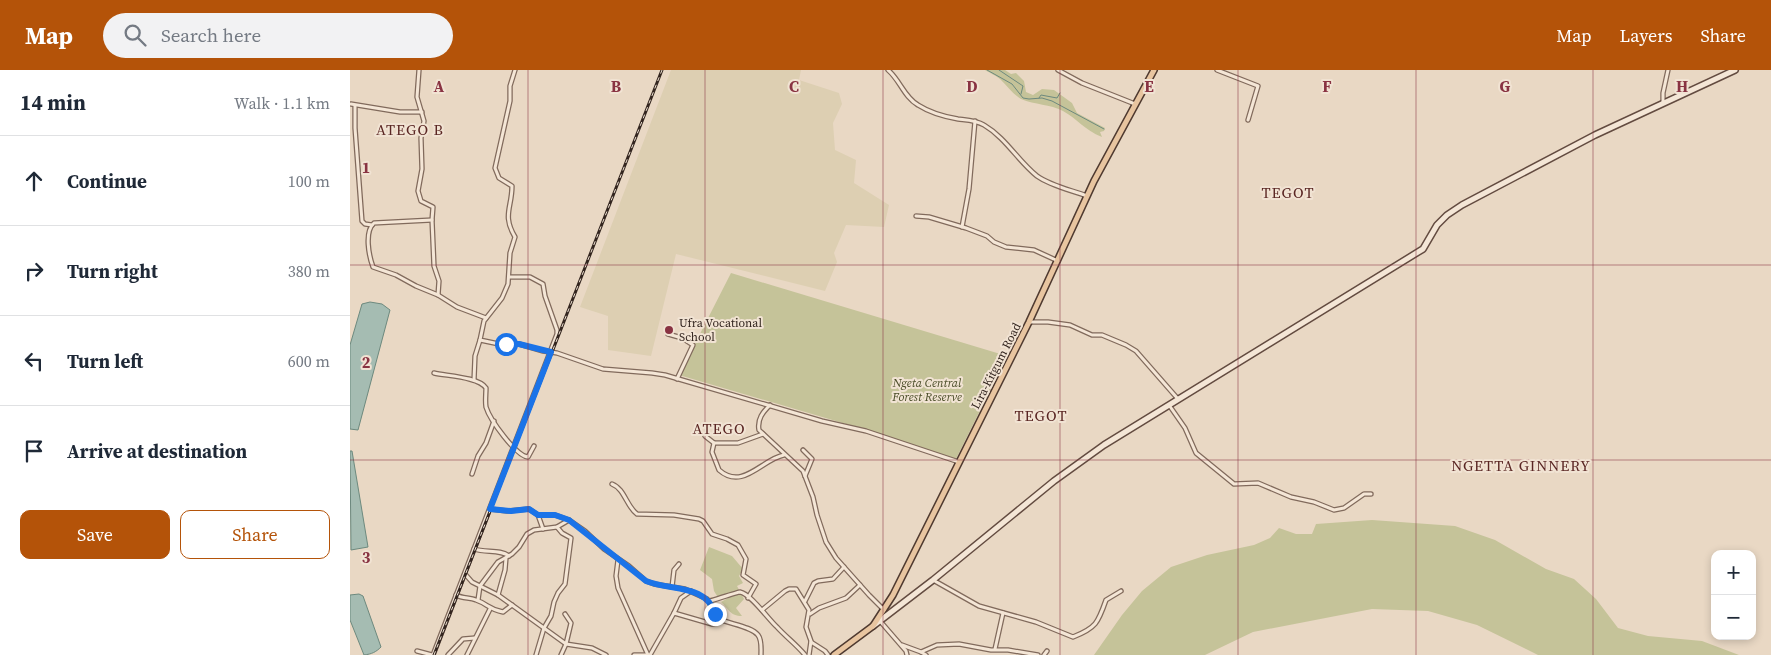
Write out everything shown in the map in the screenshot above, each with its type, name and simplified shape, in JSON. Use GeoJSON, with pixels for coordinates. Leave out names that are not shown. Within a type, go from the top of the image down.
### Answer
{"type":"FeatureCollection","features":[{"type":"Feature","properties":{"kind":"main road","name":"Lira-Kitgum Road"},"geometry":{"type":"LineString","coordinates":[[834,655],[873,626],[884,610],[1029,322],[1087,196],[1154,70]]}},
{"type":"Feature","properties":{"kind":"main road"},"geometry":{"type":"LineString","coordinates":[[873,626],[933,580],[1054,481],[1104,445],[1423,249],[1442,220],[1462,204],[1588,139],[1735,70]]}},
{"type":"Feature","properties":{"kind":"street"},"geometry":{"type":"LineString","coordinates":[[419,70],[417,97],[424,121],[421,138],[422,169],[418,191],[420,201],[432,206],[434,266],[439,281],[438,295]]}},
{"type":"Feature","properties":{"kind":"street"},"geometry":{"type":"LineString","coordinates":[[474,380],[475,356],[481,332],[486,318],[502,298],[509,277],[509,258],[515,237],[510,229],[508,220],[512,186],[499,178],[495,168],[510,101],[510,86],[515,70]]}},
{"type":"Feature","properties":{"kind":"street"},"geometry":{"type":"LineString","coordinates":[[888,70],[897,79],[907,95],[919,106],[950,117],[975,121],[987,126],[1040,178],[1087,196]]}},
{"type":"Feature","properties":{"kind":"street"},"geometry":{"type":"LineString","coordinates":[[1058,70],[1082,83],[1136,104]]}},
{"type":"Feature","properties":{"kind":"street"},"geometry":{"type":"LineString","coordinates":[[1217,70],[1258,86],[1248,120]]}},
{"type":"Feature","properties":{"kind":"street"},"geometry":{"type":"LineString","coordinates":[[1663,104],[1663,93],[1668,70]]}},
{"type":"Feature","properties":{"kind":"street"},"geometry":{"type":"LineString","coordinates":[[422,112],[400,112],[353,105],[362,220],[365,224],[372,225],[374,223],[432,220]]}},
{"type":"Feature","properties":{"kind":"street"},"geometry":{"type":"LineString","coordinates":[[962,227],[969,189],[975,121]]}},
{"type":"Feature","properties":{"kind":"street"},"geometry":{"type":"LineString","coordinates":[[916,216],[962,227],[987,236],[1004,247],[1034,250],[1058,261]]}},
{"type":"Feature","properties":{"kind":"street"},"geometry":{"type":"LineString","coordinates":[[372,225],[370,229],[369,250],[372,265],[375,269],[393,274],[438,295],[457,307],[486,318]]}},
{"type":"Feature","properties":{"kind":"street"},"geometry":{"type":"LineString","coordinates":[[417,651],[433,655],[551,352],[557,330],[545,296],[543,284],[537,279],[530,277],[509,277]]}},
{"type":"Feature","properties":{"kind":"street"},"geometry":{"type":"LineString","coordinates":[[1029,322],[1070,325],[1092,335],[1102,335],[1126,345],[1136,351],[1178,399]]}},
{"type":"Feature","properties":{"kind":"street"},"geometry":{"type":"LineString","coordinates":[[668,334],[682,338],[693,345],[677,379]]}},
{"type":"Feature","properties":{"kind":"street"},"geometry":{"type":"LineString","coordinates":[[480,340],[499,344],[519,344],[563,355],[603,369],[652,373],[677,379],[866,431],[959,462]]}},
{"type":"Feature","properties":{"kind":"street"},"geometry":{"type":"LineString","coordinates":[[434,373],[474,380],[486,386],[486,406],[513,448],[522,455],[528,456],[534,446]]}},
{"type":"Feature","properties":{"kind":"street"},"geometry":{"type":"LineString","coordinates":[[770,405],[763,412],[759,422],[759,430],[803,471],[826,542],[844,567],[884,610]]}},
{"type":"Feature","properties":{"kind":"street"},"geometry":{"type":"LineString","coordinates":[[1168,405],[1185,428],[1196,453],[1234,484],[1258,483],[1290,497],[1314,502],[1334,510],[1344,508],[1364,494],[1371,494]]}},
{"type":"Feature","properties":{"kind":"street"},"geometry":{"type":"LineString","coordinates":[[472,474],[494,421]]}},
{"type":"Feature","properties":{"kind":"street"},"geometry":{"type":"LineString","coordinates":[[705,436],[714,443],[738,443],[763,434]]}},
{"type":"Feature","properties":{"kind":"street"},"geometry":{"type":"LineString","coordinates":[[714,443],[712,452],[719,470],[733,477],[754,472],[770,459],[785,454]]}},
{"type":"Feature","properties":{"kind":"street"},"geometry":{"type":"LineString","coordinates":[[803,450],[812,459],[805,477]]}},
{"type":"Feature","properties":{"kind":"street"},"geometry":{"type":"LineString","coordinates":[[612,484],[621,490],[626,502],[637,514],[674,515],[699,519],[703,521],[712,534],[738,545],[746,559],[743,575],[756,584],[748,598]]}},
{"type":"Feature","properties":{"kind":"street"},"geometry":{"type":"LineString","coordinates":[[490,509],[511,511],[529,509],[538,515],[555,515],[569,520],[646,581],[691,592],[710,602],[717,618],[716,623],[712,624],[674,613]]}},
{"type":"Feature","properties":{"kind":"street"},"geometry":{"type":"LineString","coordinates":[[538,515],[542,528]]}},
{"type":"Feature","properties":{"kind":"street"},"geometry":{"type":"LineString","coordinates":[[478,600],[480,586],[498,562],[508,557],[519,547],[528,534],[542,528],[557,527],[569,520]]}},
{"type":"Feature","properties":{"kind":"street"},"geometry":{"type":"LineString","coordinates":[[536,655],[544,628],[551,616],[554,602],[565,584],[571,540],[557,527]]}},
{"type":"Feature","properties":{"kind":"street"},"geometry":{"type":"LineString","coordinates":[[474,549],[486,552],[503,552],[508,557]]}},
{"type":"Feature","properties":{"kind":"street"},"geometry":{"type":"LineString","coordinates":[[498,595],[508,557]]}},
{"type":"Feature","properties":{"kind":"street"},"geometry":{"type":"LineString","coordinates":[[618,559],[616,576],[618,588],[649,655]]}},
{"type":"Feature","properties":{"kind":"street"},"geometry":{"type":"LineString","coordinates":[[672,587],[674,570],[680,564]]}},
{"type":"Feature","properties":{"kind":"street"},"geometry":{"type":"LineString","coordinates":[[805,601],[814,583],[833,579],[844,567]]}},
{"type":"Feature","properties":{"kind":"street"},"geometry":{"type":"LineString","coordinates":[[465,573],[470,580],[498,595],[566,644],[592,648],[606,655]]}},
{"type":"Feature","properties":{"kind":"street"},"geometry":{"type":"LineString","coordinates":[[933,580],[979,606],[1036,622],[1073,637],[1081,632],[1088,631],[1094,626],[1101,617],[1106,600],[1121,591]]}},
{"type":"Feature","properties":{"kind":"street"},"geometry":{"type":"LineString","coordinates":[[810,615],[819,608],[846,598],[860,585]]}},
{"type":"Feature","properties":{"kind":"street"},"geometry":{"type":"LineString","coordinates":[[762,610],[789,589],[796,589],[809,610],[810,615],[806,627],[811,641],[828,655]]}},
{"type":"Feature","properties":{"kind":"street"},"geometry":{"type":"LineString","coordinates":[[649,655],[674,613],[680,598],[691,592]]}},
{"type":"Feature","properties":{"kind":"street"},"geometry":{"type":"LineString","coordinates":[[710,602],[738,592],[743,593],[756,603],[774,624],[807,655],[811,641]]}},
{"type":"Feature","properties":{"kind":"street"},"geometry":{"type":"LineString","coordinates":[[456,595],[478,600],[490,609],[502,612],[512,605]]}},
{"type":"Feature","properties":{"kind":"street"},"geometry":{"type":"LineString","coordinates":[[466,655],[490,609]]}},
{"type":"Feature","properties":{"kind":"street"},"geometry":{"type":"LineString","coordinates":[[995,649],[1003,613]]}},
{"type":"Feature","properties":{"kind":"street"},"geometry":{"type":"LineString","coordinates":[[562,655],[571,623],[565,614]]}},
{"type":"Feature","properties":{"kind":"street"},"geometry":{"type":"LineString","coordinates":[[717,618],[757,634],[760,637],[761,655]]}},
{"type":"Feature","properties":{"kind":"street"},"geometry":{"type":"LineString","coordinates":[[880,621],[906,651],[907,655]]}},
{"type":"Feature","properties":{"kind":"street"},"geometry":{"type":"LineString","coordinates":[[448,655],[462,639],[475,638]]}},
{"type":"Feature","properties":{"kind":"street"},"geometry":{"type":"LineString","coordinates":[[899,644],[926,655]]}},
{"type":"Feature","properties":{"kind":"street"},"geometry":{"type":"LineString","coordinates":[[921,652],[944,644],[959,644],[1038,655]]}},
{"type":"Feature","properties":{"kind":"street"},"geometry":{"type":"LineString","coordinates":[[1044,655],[1047,651]]}},
{"type":"Feature","properties":{"kind":"street"},"geometry":{"type":"LineString","coordinates":[[634,655],[649,655]]}},
{"type":"Feature","properties":{"kind":"shaded area"},"geometry":{"type":"Polygon","coordinates":[[[671,70],[801,70],[799,80],[839,93],[842,104],[833,123],[835,150],[856,160],[854,183],[889,205],[884,227],[846,225],[834,253],[837,262],[825,291],[676,254],[651,356],[608,350],[608,316],[580,307],[671,70]]]}},
{"type":"Feature","properties":{"kind":"shaded area"},"geometry":{"type":"Polygon","coordinates":[[[370,302],[382,304],[390,310],[358,430],[350,429],[350,345],[362,304],[370,302]]]}},
{"type":"Feature","properties":{"kind":"shaded area"},"geometry":{"type":"Polygon","coordinates":[[[350,451],[352,451],[368,547],[351,550],[350,451]]]}},
{"type":"Feature","properties":{"kind":"shaded area"},"geometry":{"type":"Polygon","coordinates":[[[359,594],[363,596],[381,647],[374,652],[364,655],[350,620],[350,595],[359,594]]]}},
{"type":"Feature","properties":{"kind":"green space"},"geometry":{"type":"Polygon","coordinates":[[[985,70],[1005,70],[1011,74],[1016,73],[1024,81],[1026,92],[1033,95],[1042,89],[1054,90],[1072,103],[1077,113],[1105,128],[1104,131],[1100,132],[1102,137],[1090,131],[1063,111],[1021,99],[999,79],[985,70]]]}},
{"type":"Feature","properties":{"kind":"green space","name":"Ngeta Central Forest Reserve"},"geometry":{"type":"Polygon","coordinates":[[[731,273],[1007,356],[956,459],[846,424],[679,375],[731,273]]]}},
{"type":"Feature","properties":{"kind":"green space"},"geometry":{"type":"Polygon","coordinates":[[[1372,520],[1455,526],[1495,540],[1546,569],[1574,579],[1596,599],[1618,628],[1648,636],[1702,641],[1739,655],[1538,655],[1477,625],[1428,611],[1372,609],[1253,632],[1205,655],[1094,655],[1122,615],[1142,591],[1171,567],[1207,555],[1254,545],[1270,538],[1279,528],[1296,534],[1312,534],[1316,524],[1372,520]]]}},
{"type":"Feature","properties":{"kind":"green space"},"geometry":{"type":"Polygon","coordinates":[[[709,547],[732,556],[743,569],[739,576],[743,583],[737,586],[744,599],[736,608],[742,616],[732,613],[721,602],[728,598],[726,596],[719,599],[714,591],[712,579],[700,570],[709,547]]]}},
{"type":"Feature","properties":{"kind":"waterway"},"geometry":{"type":"LineString","coordinates":[[987,70],[1012,84],[1023,98],[1042,98],[1052,101],[1104,129]]}},
{"type":"Feature","properties":{"kind":"waterway"},"geometry":{"type":"LineString","coordinates":[[999,70],[1023,86],[1021,94]]}},
{"type":"Feature","properties":{"kind":"waterway"},"geometry":{"type":"LineString","coordinates":[[1039,98],[1041,95],[1057,98],[1060,93]]}},
{"type":"Feature","properties":{"kind":"railway"},"geometry":{"type":"LineString","coordinates":[[434,655],[662,70]]}},
{"type":"Feature","properties":{"kind":"place","name":"Ufra Vocational School"},"geometry":{"type":"Point","coordinates":[669,330]}},
{"type":"Feature","properties":{"kind":"district","name":"ATEGO B"},"geometry":{"type":"Point","coordinates":[410,130]}},
{"type":"Feature","properties":{"kind":"district","name":"TEGOT"},"geometry":{"type":"Point","coordinates":[1288,193]}},
{"type":"Feature","properties":{"kind":"district","name":"TEGOT"},"geometry":{"type":"Point","coordinates":[1041,416]}},
{"type":"Feature","properties":{"kind":"district","name":"ATEGO"},"geometry":{"type":"Point","coordinates":[719,429]}},
{"type":"Feature","properties":{"kind":"district","name":"NGETTA GINNERY"},"geometry":{"type":"Point","coordinates":[1521,466]}},
{"type":"Feature","properties":{"kind":"route"},"geometry":{"type":"LineString","coordinates":[[506,344],[519,344],[551,352],[490,509],[511,511],[529,509],[536,515],[555,515],[569,520],[646,581],[689,590],[707,599],[713,607],[715,614]]}}]}
